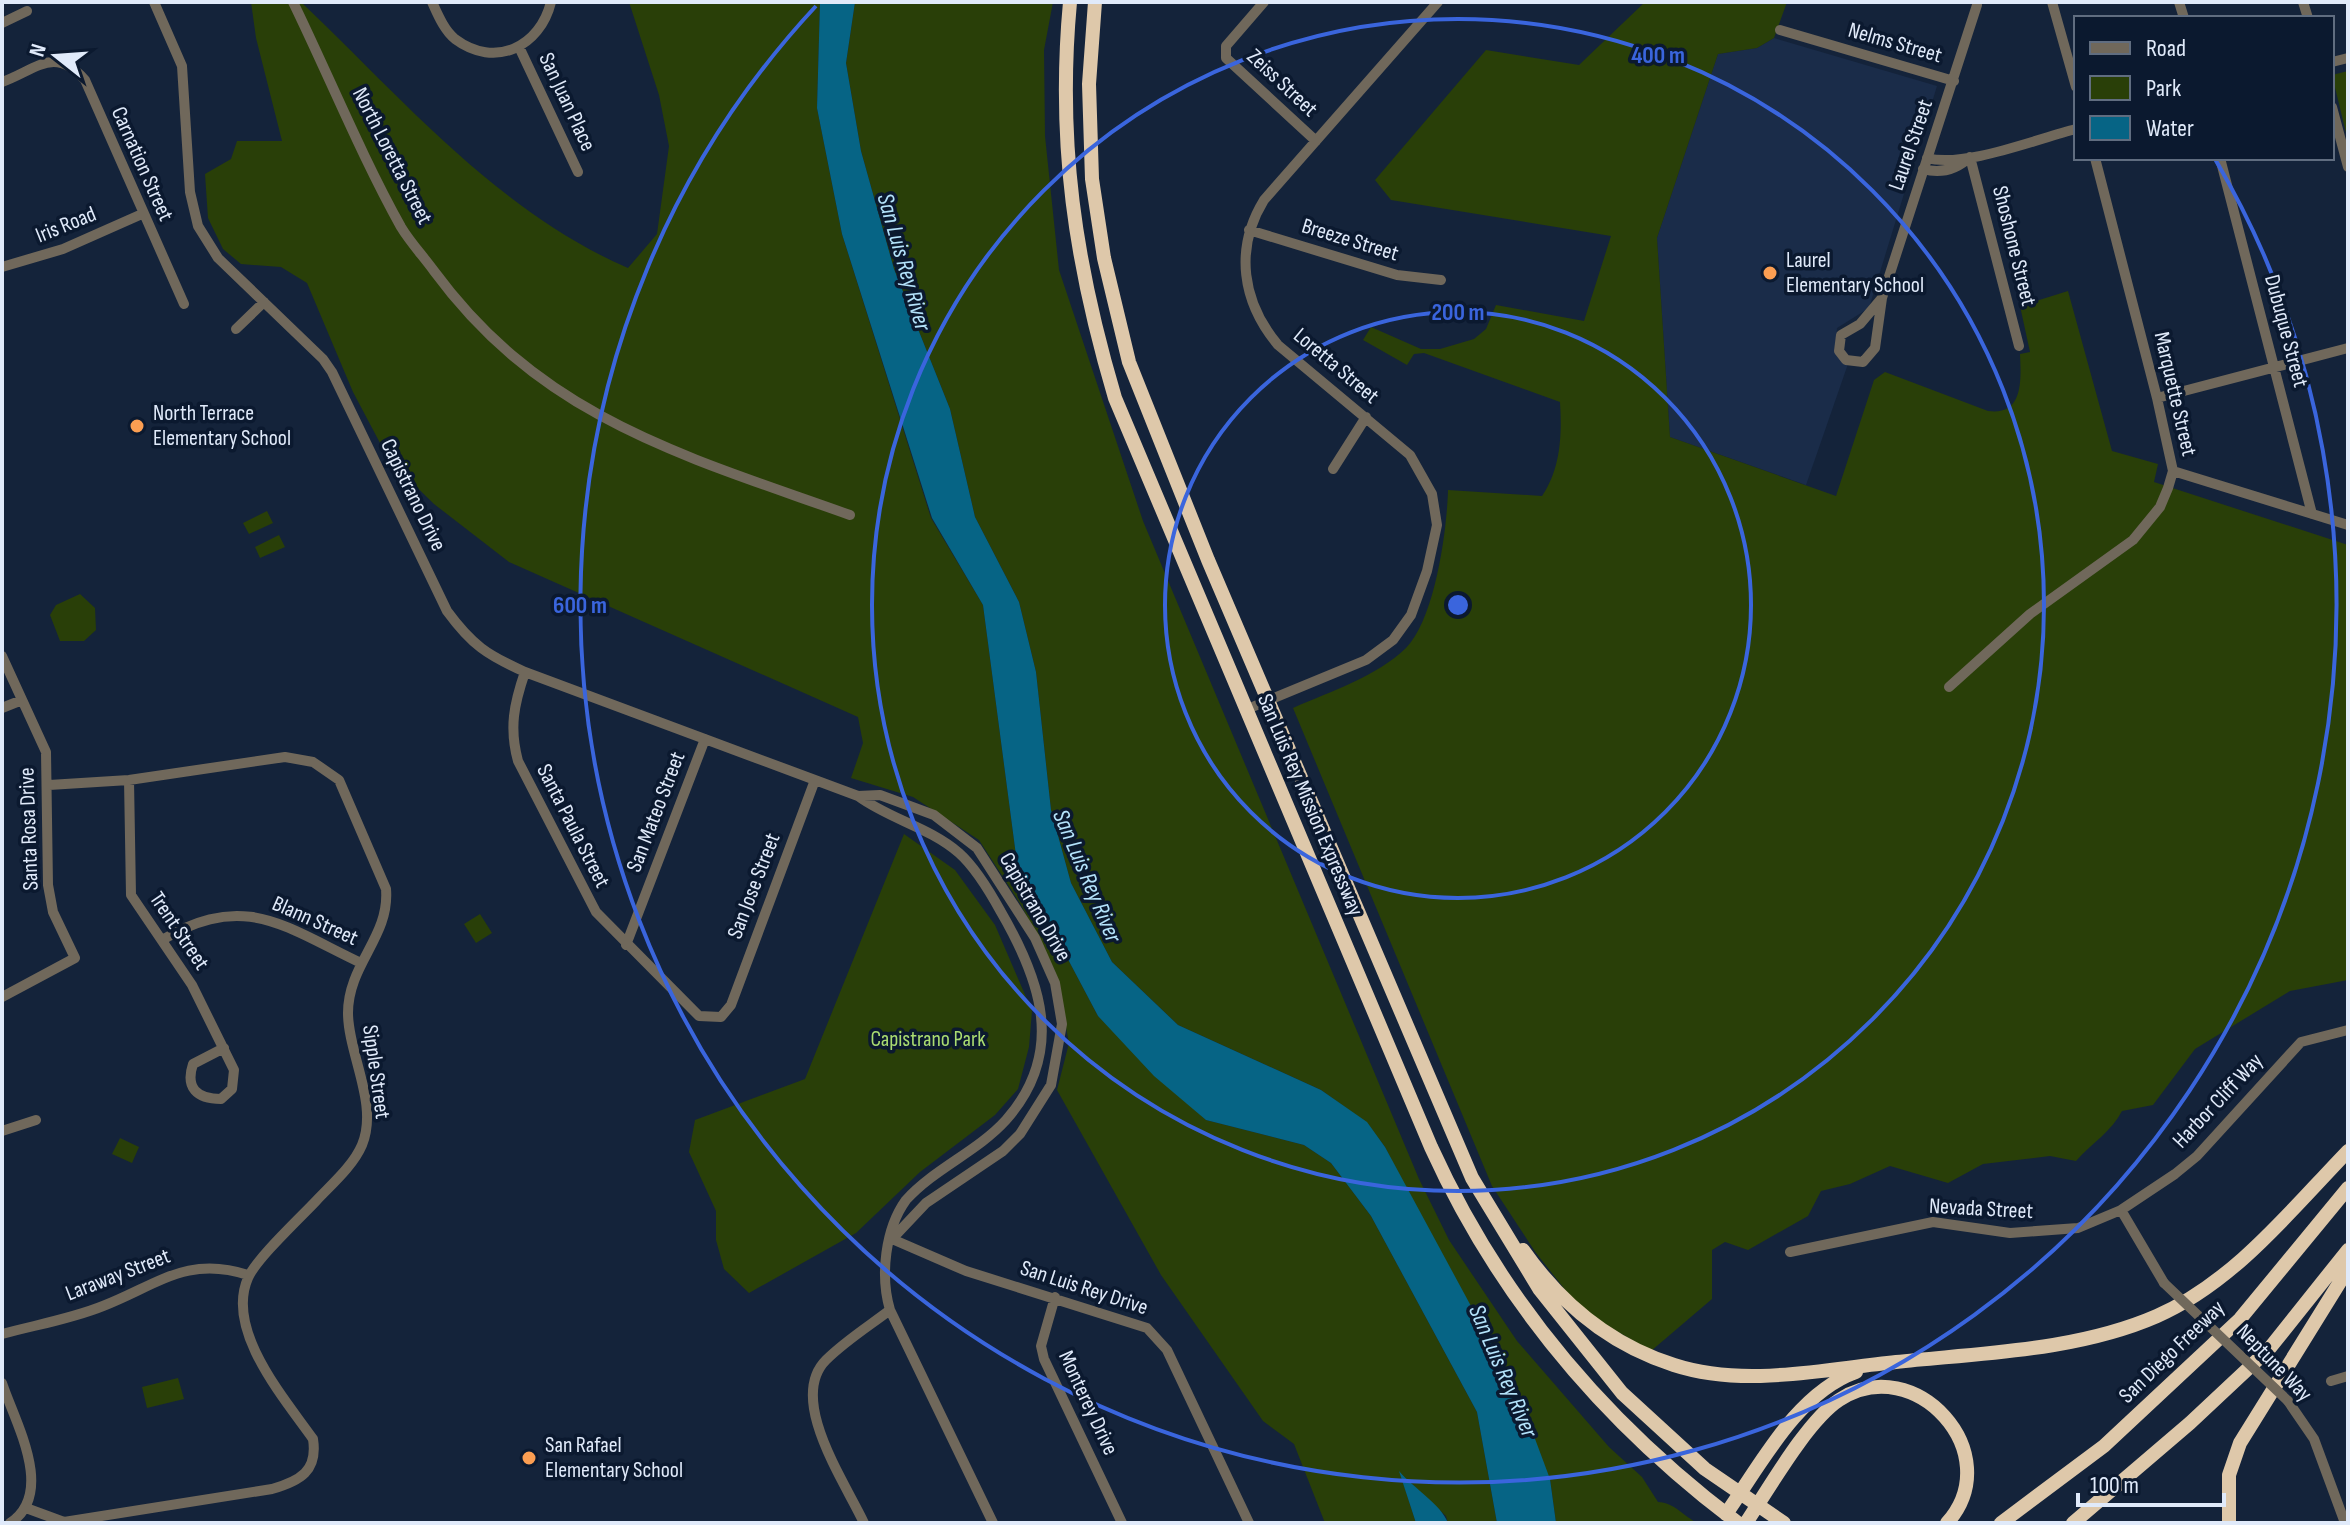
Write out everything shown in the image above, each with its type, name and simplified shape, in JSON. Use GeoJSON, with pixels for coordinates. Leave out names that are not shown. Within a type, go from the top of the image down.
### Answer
{"type":"FeatureCollection","features":[{"type":"Feature","properties":{"kind":"highway","name":"San Luis Rey Mission Expressway"},"geometry":{"type":"LineString","coordinates":[[1070,2],[1065,107],[1076,246],[1093,325],[1115,398],[1431,1147],[1488,1257],[1543,1336],[1596,1398],[1659,1460],[1732,1519]]}},
{"type":"Feature","properties":{"kind":"highway","name":"San Luis Rey Mission Expressway"},"geometry":{"type":"LineString","coordinates":[[1095,2],[1089,84],[1092,179],[1114,309],[1158,441],[1472,1178]]}},
{"type":"Feature","properties":{"kind":"highway"},"geometry":{"type":"LineString","coordinates":[[1472,1178],[1527,1256],[1564,1300],[1615,1340],[1652,1357],[1700,1371],[1760,1376],[2074,1341],[2157,1316],[2208,1287],[2245,1256],[2348,1151]]}},
{"type":"Feature","properties":{"kind":"highway"},"geometry":{"type":"LineString","coordinates":[[1472,1178],[1516,1255],[1594,1361],[1670,1439],[1740,1495],[1784,1523]]}},
{"type":"Feature","properties":{"kind":"highway","name":"San Diego Freeway"},"geometry":{"type":"LineString","coordinates":[[2001,1523],[2104,1446],[2240,1319],[2348,1188]]}},
{"type":"Feature","properties":{"kind":"highway"},"geometry":{"type":"LineString","coordinates":[[2073,1523],[2190,1423],[2269,1349],[2348,1250]]}},
{"type":"Feature","properties":{"kind":"highway"},"geometry":{"type":"LineString","coordinates":[[2229,1523],[2229,1475],[2240,1443],[2348,1269]]}},
{"type":"Feature","properties":{"kind":"highway"},"geometry":{"type":"LineString","coordinates":[[1732,1519],[1740,1495],[1817,1394],[1839,1378],[1865,1369],[1928,1359]]}},
{"type":"Feature","properties":{"kind":"highway"},"geometry":{"type":"LineString","coordinates":[[1746,1523],[1823,1413],[1841,1399],[1857,1392],[1891,1387],[1936,1406],[1959,1434],[1965,1449],[1966,1477],[1960,1505],[1947,1523]]}},
{"type":"Feature","properties":{"kind":"street","name":"Capistrano Drive"},"geometry":{"type":"LineString","coordinates":[[154,2],[182,66],[190,192],[198,226],[218,258],[323,359],[332,372],[447,611],[469,641],[487,655],[525,672],[858,796],[877,810],[917,825],[959,853],[991,893],[1017,938],[1036,982],[1042,1019],[1042,1043],[1025,1094],[989,1136],[918,1187],[895,1214],[884,1277],[890,1310],[993,1523]]}},
{"type":"Feature","properties":{"kind":"street","name":"North Loretta Street"},"geometry":{"type":"LineString","coordinates":[[293,2],[402,228],[456,301],[490,338],[580,407],[633,435],[850,515]]}},
{"type":"Feature","properties":{"kind":"street"},"geometry":{"type":"LineString","coordinates":[[432,2],[455,39],[481,52],[520,49],[547,20],[551,2]]}},
{"type":"Feature","properties":{"kind":"street","name":"Zeiss Street"},"geometry":{"type":"LineString","coordinates":[[1264,2],[1226,46],[1225,53],[1316,141]]}},
{"type":"Feature","properties":{"kind":"street","name":"Loretta Street"},"geometry":{"type":"LineString","coordinates":[[1245,710],[1381,651],[1411,615],[1423,582],[1437,525],[1432,494],[1410,455],[1267,331],[1255,312],[1245,275],[1249,230],[1264,200],[1438,2]]}},
{"type":"Feature","properties":{"kind":"street"},"geometry":{"type":"LineString","coordinates":[[2052,2],[2074,80]]}},
{"type":"Feature","properties":{"kind":"street","name":"Laurel Street"},"geometry":{"type":"LineString","coordinates":[[1882,298],[1860,324],[1841,335],[1839,351],[1846,360],[1863,362],[1871,355],[1882,298],[1978,3]]}},
{"type":"Feature","properties":{"kind":"street"},"geometry":{"type":"LineString","coordinates":[[2,23],[27,11]]}},
{"type":"Feature","properties":{"kind":"street","name":"Nelms Street"},"geometry":{"type":"LineString","coordinates":[[1780,30],[1954,81]]}},
{"type":"Feature","properties":{"kind":"street","name":"San Juan Place"},"geometry":{"type":"LineString","coordinates":[[520,49],[578,172]]}},
{"type":"Feature","properties":{"kind":"street","name":"Carnation Street"},"geometry":{"type":"LineString","coordinates":[[2,82],[48,61],[75,69],[85,80],[184,304]]}},
{"type":"Feature","properties":{"kind":"street"},"geometry":{"type":"LineString","coordinates":[[2334,114],[2348,167]]}},
{"type":"Feature","properties":{"kind":"street"},"geometry":{"type":"LineString","coordinates":[[1925,164],[1970,157],[2074,130]]}},
{"type":"Feature","properties":{"kind":"street","name":"Shoshone Street"},"geometry":{"type":"LineString","coordinates":[[1970,157],[2019,346]]}},
{"type":"Feature","properties":{"kind":"street","name":"Marquette Street"},"geometry":{"type":"LineString","coordinates":[[1949,687],[2030,614],[2133,540],[2160,507],[2173,471],[2096,160]]}},
{"type":"Feature","properties":{"kind":"street","name":"Dubuque Street"},"geometry":{"type":"LineString","coordinates":[[2221,160],[2312,514]]}},
{"type":"Feature","properties":{"kind":"street","name":"Iris Road"},"geometry":{"type":"LineString","coordinates":[[2,267],[63,249],[142,214]]}},
{"type":"Feature","properties":{"kind":"street","name":"Breeze Street"},"geometry":{"type":"LineString","coordinates":[[1249,230],[1397,275],[1441,280]]}},
{"type":"Feature","properties":{"kind":"street"},"geometry":{"type":"LineString","coordinates":[[236,329],[264,302]]}},
{"type":"Feature","properties":{"kind":"street"},"geometry":{"type":"LineString","coordinates":[[2157,398],[2348,348]]}},
{"type":"Feature","properties":{"kind":"street"},"geometry":{"type":"LineString","coordinates":[[1333,469],[1366,417]]}},
{"type":"Feature","properties":{"kind":"street"},"geometry":{"type":"LineString","coordinates":[[2173,471],[2348,525]]}},
{"type":"Feature","properties":{"kind":"street","name":"Santa Rosa Drive"},"geometry":{"type":"LineString","coordinates":[[2,656],[46,752],[49,785],[48,885],[53,912],[75,958],[2,997]]}},
{"type":"Feature","properties":{"kind":"street","name":"Santa Paula Street"},"geometry":{"type":"LineString","coordinates":[[525,672],[512,721],[518,761],[584,896],[626,945],[699,1016],[721,1017],[731,1005]]}},
{"type":"Feature","properties":{"kind":"street"},"geometry":{"type":"LineString","coordinates":[[2,708],[22,700]]}},
{"type":"Feature","properties":{"kind":"street","name":"San Mateo Street"},"geometry":{"type":"LineString","coordinates":[[626,945],[705,739]]}},
{"type":"Feature","properties":{"kind":"street","name":"Sipple Street"},"geometry":{"type":"LineString","coordinates":[[49,785],[129,780],[285,757],[313,762],[339,780],[386,889],[386,919],[354,978],[348,1012],[365,1106],[362,1146],[348,1167],[248,1275]]}},
{"type":"Feature","properties":{"kind":"street","name":"Trent Street"},"geometry":{"type":"LineString","coordinates":[[129,780],[131,895],[192,985],[224,1048],[234,1070],[232,1089],[221,1099],[205,1099],[192,1090],[188,1078],[193,1064],[224,1048]]}},
{"type":"Feature","properties":{"kind":"street","name":"San Jose Street"},"geometry":{"type":"LineString","coordinates":[[731,1005],[815,780]]}},
{"type":"Feature","properties":{"kind":"street","name":"Capistrano Drive"},"geometry":{"type":"LineString","coordinates":[[858,796],[880,795],[934,815],[977,848],[1035,938],[1055,983],[1062,1024],[1051,1085],[1020,1134],[1003,1151],[926,1203],[892,1239]]}},
{"type":"Feature","properties":{"kind":"street","name":"Blann Street"},"geometry":{"type":"LineString","coordinates":[[162,940],[192,922],[213,916],[247,915],[266,918],[361,963]]}},
{"type":"Feature","properties":{"kind":"street","name":"Harbor Cliff Way"},"geometry":{"type":"LineString","coordinates":[[2121,1210],[2197,1156],[2301,1042],[2348,1030]]}},
{"type":"Feature","properties":{"kind":"street"},"geometry":{"type":"LineString","coordinates":[[2,1131],[36,1120]]}},
{"type":"Feature","properties":{"kind":"street","name":"Nevada Street"},"geometry":{"type":"LineString","coordinates":[[1790,1252],[1933,1222],[2010,1233],[2078,1228],[2121,1210]]}},
{"type":"Feature","properties":{"kind":"street","name":"Neptune Way"},"geometry":{"type":"LineString","coordinates":[[2121,1210],[2164,1283],[2288,1401],[2314,1439],[2344,1509],[2345,1523]]}},
{"type":"Feature","properties":{"kind":"street","name":"San Luis Rey Drive"},"geometry":{"type":"LineString","coordinates":[[892,1239],[966,1271],[1135,1321],[1158,1337],[1249,1523]]}},
{"type":"Feature","properties":{"kind":"street","name":"Laraway Street"},"geometry":{"type":"LineString","coordinates":[[2,1334],[102,1307],[164,1278],[197,1267],[224,1268],[248,1275]]}},
{"type":"Feature","properties":{"kind":"street"},"geometry":{"type":"LineString","coordinates":[[26,1508],[64,1522],[272,1489],[304,1476],[316,1454],[313,1439],[281,1393],[243,1325],[242,1301],[248,1275]]}},
{"type":"Feature","properties":{"kind":"street","name":"Monterey Drive"},"geometry":{"type":"LineString","coordinates":[[1055,1297],[1041,1346],[1044,1359],[1122,1523]]}},
{"type":"Feature","properties":{"kind":"street"},"geometry":{"type":"LineString","coordinates":[[864,1523],[814,1418],[811,1395],[825,1361],[890,1310]]}},
{"type":"Feature","properties":{"kind":"street"},"geometry":{"type":"LineString","coordinates":[[2331,1381],[2348,1376]]}},
{"type":"Feature","properties":{"kind":"street"},"geometry":{"type":"LineString","coordinates":[[2,1383],[32,1470],[32,1489],[26,1508],[10,1523]]}},
{"type":"Feature","properties":{"kind":"shaded area","name":"Laurel Elementary School"},"geometry":{"type":"Polygon","coordinates":[[[1774,38],[1937,86],[1869,308],[1837,328],[1835,348],[1849,361],[1806,485],[1670,437],[1657,238],[1718,54],[1757,48],[1774,38]]]}},
{"type":"Feature","properties":{"kind":"green space"},"geometry":{"type":"Polygon","coordinates":[[[251,2],[301,2],[415,114],[494,185],[581,244],[628,268],[657,234],[669,146],[659,95],[629,2],[820,2],[817,108],[842,234],[931,518],[983,605],[1017,863],[1098,1016],[1206,1120],[1304,1145],[1331,1163],[1371,1216],[1477,1412],[1497,1523],[1448,1523],[1446,1516],[1400,1473],[1416,1523],[1325,1523],[1294,1444],[1263,1421],[1161,1275],[1057,1090],[1069,1043],[1055,971],[1021,905],[979,840],[913,797],[851,778],[863,743],[858,717],[509,562],[434,504],[389,460],[353,392],[307,283],[281,267],[241,264],[223,249],[208,218],[205,174],[231,159],[237,141],[282,141],[256,38],[251,2]]]}},
{"type":"Feature","properties":{"kind":"green space"},"geometry":{"type":"Polygon","coordinates":[[[855,2],[1053,2],[1044,50],[1045,136],[1059,270],[1143,521],[1419,1179],[1449,1240],[1517,1341],[1609,1447],[1642,1477],[1658,1502],[1669,1504],[1698,1523],[1556,1523],[1550,1479],[1385,1147],[1367,1123],[1321,1090],[1178,1025],[1112,962],[1071,883],[1051,810],[1036,672],[1019,602],[975,517],[950,409],[894,269],[861,151],[846,63],[855,2]]]}},
{"type":"Feature","properties":{"kind":"green space"},"geometry":{"type":"Polygon","coordinates":[[[1645,2],[1787,2],[1774,38],[1757,48],[1718,54],[1657,238],[1670,437],[1836,496],[1874,380],[1885,372],[1988,411],[2008,408],[2018,394],[2020,354],[2030,352],[2020,306],[2068,291],[2112,451],[2158,464],[2154,482],[2348,545],[2348,980],[2290,991],[2195,1049],[2153,1105],[2122,1111],[2107,1131],[2076,1161],[2050,1156],[1983,1164],[1948,1183],[1890,1166],[1850,1184],[1821,1191],[1808,1216],[1748,1250],[1725,1242],[1712,1250],[1712,1299],[1651,1351],[1582,1311],[1536,1253],[1492,1186],[1293,708],[1381,667],[1406,648],[1416,635],[1425,617],[1438,573],[1448,490],[1542,496],[1557,462],[1560,402],[1424,353],[1414,354],[1407,365],[1363,340],[1371,327],[1421,349],[1440,349],[1474,339],[1486,329],[1496,305],[1584,321],[1611,236],[1391,200],[1375,180],[1486,50],[1579,65],[1645,2]]]}},
{"type":"Feature","properties":{"kind":"green space"},"geometry":{"type":"Polygon","coordinates":[[[2348,71],[2348,141],[2334,83],[2334,74],[2348,71]]]}},
{"type":"Feature","properties":{"kind":"green space"},"geometry":{"type":"Polygon","coordinates":[[[267,511],[273,523],[249,534],[243,523],[267,511]]]}},
{"type":"Feature","properties":{"kind":"green space"},"geometry":{"type":"Polygon","coordinates":[[[279,535],[285,547],[260,558],[255,547],[279,535]]]}},
{"type":"Feature","properties":{"kind":"green space"},"geometry":{"type":"Polygon","coordinates":[[[80,594],[95,608],[96,630],[84,641],[60,641],[50,615],[56,605],[80,594]]]}},
{"type":"Feature","properties":{"kind":"green space","name":"Capistrano Park"},"geometry":{"type":"Polygon","coordinates":[[[904,834],[955,870],[995,925],[1032,1011],[1029,1047],[1018,1089],[995,1115],[920,1172],[856,1233],[749,1293],[724,1269],[716,1240],[716,1211],[689,1152],[695,1120],[805,1079],[904,834]]]}},
{"type":"Feature","properties":{"kind":"green space"},"geometry":{"type":"Polygon","coordinates":[[[480,914],[492,933],[476,943],[464,924],[480,914]]]}},
{"type":"Feature","properties":{"kind":"green space"},"geometry":{"type":"Polygon","coordinates":[[[120,1138],[139,1147],[132,1163],[112,1154],[120,1138]]]}},
{"type":"Feature","properties":{"kind":"green space"},"geometry":{"type":"Polygon","coordinates":[[[178,1378],[184,1399],[147,1408],[142,1387],[178,1378]]]}},
{"type":"Feature","properties":{"kind":"water","name":"San Luis Rey River"},"geometry":{"type":"Polygon","coordinates":[[[820,2],[855,2],[846,63],[861,151],[894,269],[950,409],[975,517],[1019,602],[1036,672],[1051,810],[1071,883],[1112,962],[1178,1025],[1321,1090],[1367,1122],[1385,1147],[1518,1393],[1550,1479],[1556,1523],[1497,1523],[1477,1412],[1371,1216],[1331,1163],[1304,1145],[1206,1120],[1154,1076],[1098,1016],[1017,863],[983,605],[932,518],[842,234],[817,108],[820,2]]]}},
{"type":"Feature","properties":{"kind":"water"},"geometry":{"type":"Polygon","coordinates":[[[1399,1471],[1439,1509],[1448,1523],[1416,1523],[1399,1471]]]}},
{"type":"Feature","properties":{"kind":"place","name":"Laurel Elementary School"},"geometry":{"type":"Point","coordinates":[1770,273]}},
{"type":"Feature","properties":{"kind":"place","name":"North Terrace Elementary School"},"geometry":{"type":"Point","coordinates":[137,426]}},
{"type":"Feature","properties":{"kind":"place","name":"San Rafael Elementary School"},"geometry":{"type":"Point","coordinates":[529,1458]}}]}
